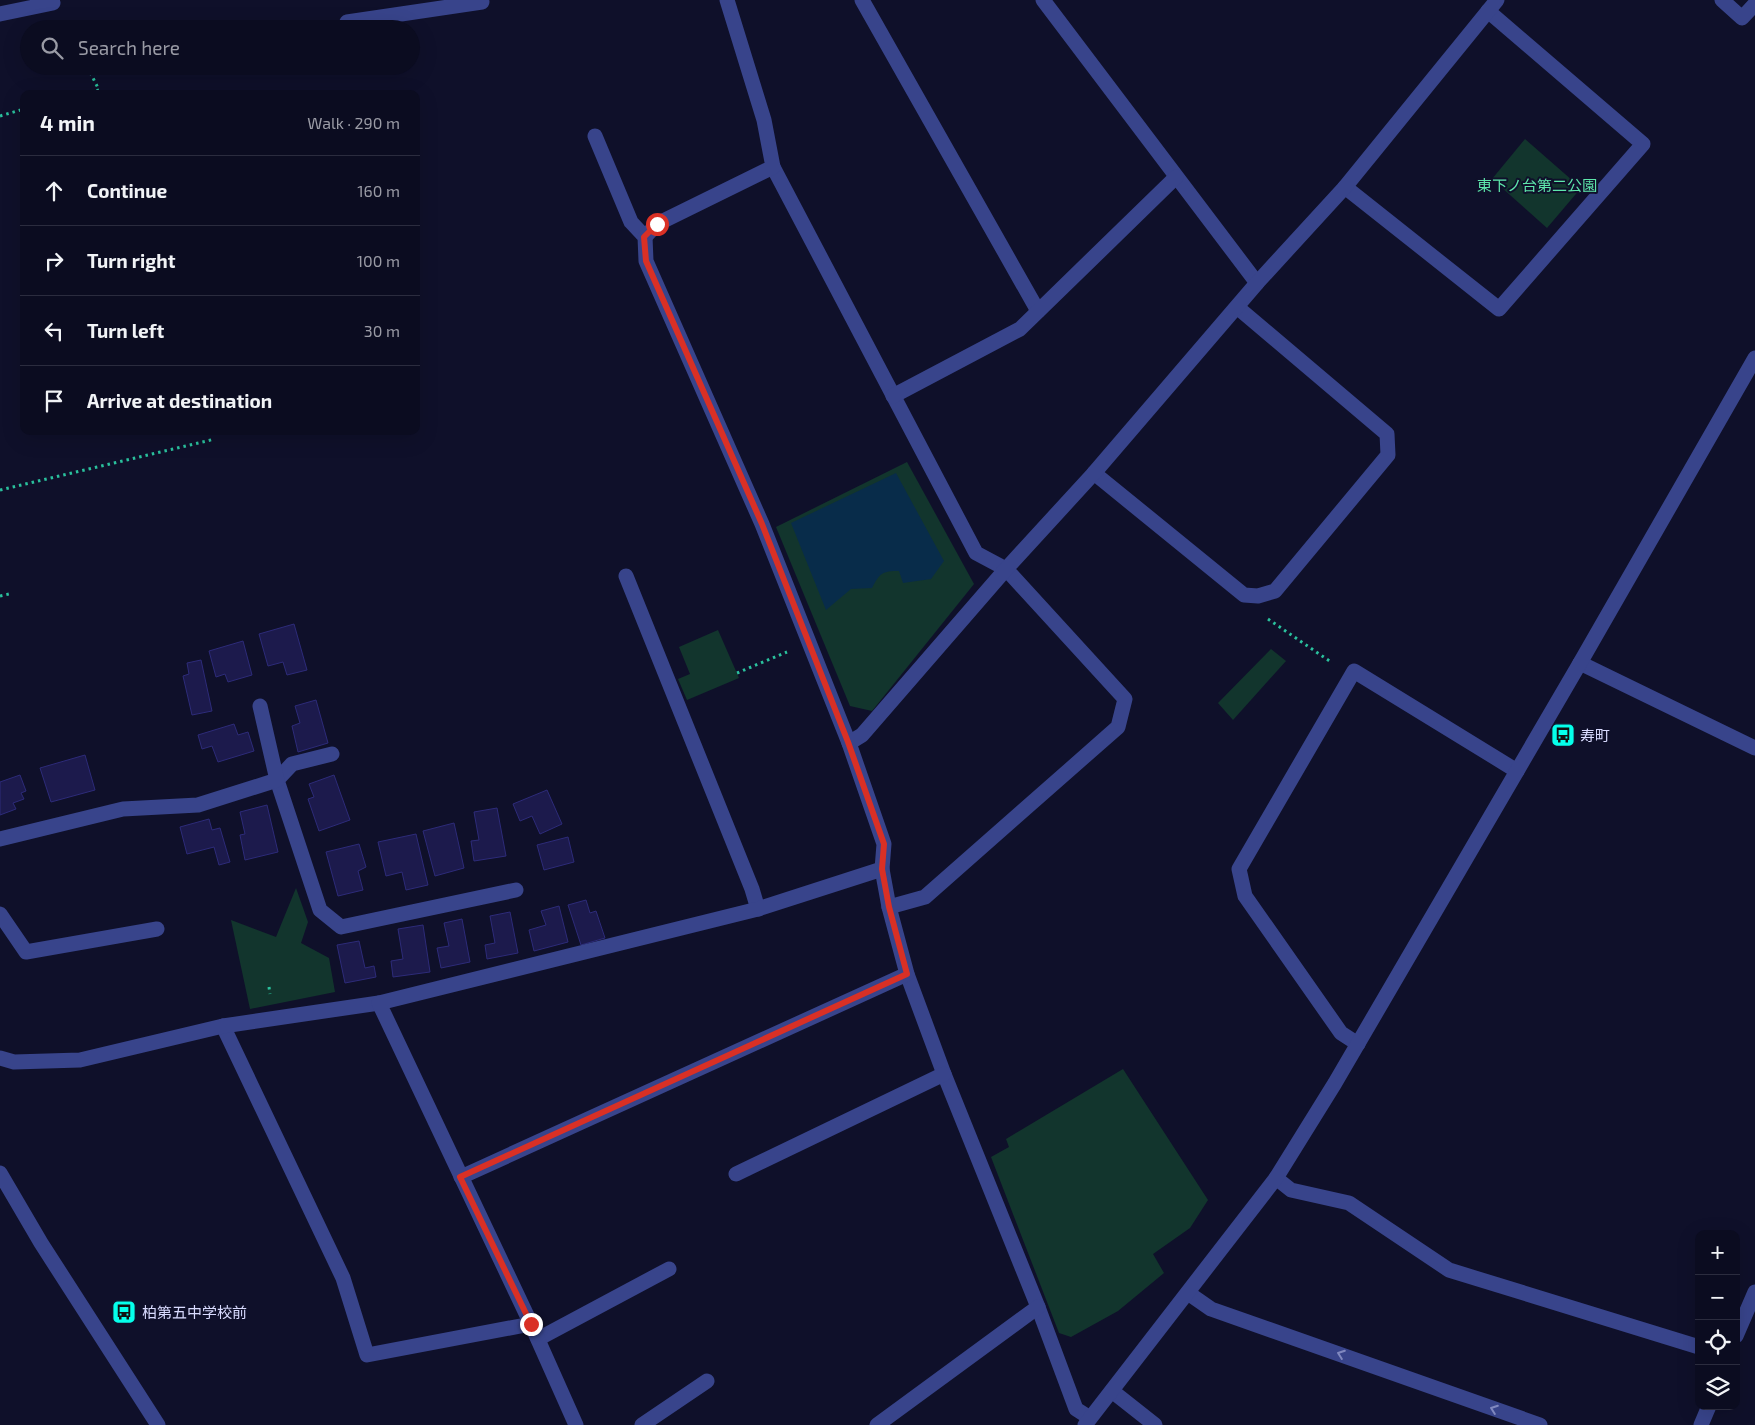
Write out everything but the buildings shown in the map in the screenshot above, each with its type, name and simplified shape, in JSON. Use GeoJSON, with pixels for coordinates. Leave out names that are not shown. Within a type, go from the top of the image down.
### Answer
{"type":"FeatureCollection","features":[{"type":"Feature","properties":{"kind":"street"},"geometry":{"type":"LineString","coordinates":[[0,14],[53,3],[52,0]]}},
{"type":"Feature","properties":{"kind":"street"},"geometry":{"type":"LineString","coordinates":[[360,20],[482,2],[481,0]]}},
{"type":"Feature","properties":{"kind":"street"},"geometry":{"type":"LineString","coordinates":[[727,0],[764,120],[773,167],[976,553],[1006,569],[1125,699],[1118,726],[925,897],[889,907]]}},
{"type":"Feature","properties":{"kind":"street"},"geometry":{"type":"LineString","coordinates":[[862,0],[1038,311]]}},
{"type":"Feature","properties":{"kind":"street"},"geometry":{"type":"LineString","coordinates":[[1043,0],[1257,283]]}},
{"type":"Feature","properties":{"kind":"street"},"geometry":{"type":"LineString","coordinates":[[1722,0],[1742,18],[1755,4]]}},
{"type":"Feature","properties":{"kind":"street"},"geometry":{"type":"LineString","coordinates":[[848,742],[862,735],[1006,569],[1094,473],[1257,283],[1345,187],[1492,5],[1643,144],[1499,309],[1345,187]]}},
{"type":"Feature","properties":{"kind":"street"},"geometry":{"type":"LineString","coordinates":[[595,136],[631,222],[644,237],[646,261],[762,524],[848,742],[884,844],[882,869],[889,907],[907,974],[944,1074],[1038,1307],[1076,1409],[1087,1422],[1276,1178],[1358,1044],[1755,358]]}},
{"type":"Feature","properties":{"kind":"street"},"geometry":{"type":"LineString","coordinates":[[644,237],[657,224],[773,167]]}},
{"type":"Feature","properties":{"kind":"street"},"geometry":{"type":"LineString","coordinates":[[893,396],[1020,329],[1176,177]]}},
{"type":"Feature","properties":{"kind":"street"},"geometry":{"type":"LineString","coordinates":[[1094,473],[1244,596],[1258,596],[1275,591],[1388,455],[1387,441],[1386,434],[1237,307]]}},
{"type":"Feature","properties":{"kind":"street"},"geometry":{"type":"LineString","coordinates":[[626,576],[752,889],[758,909]]}},
{"type":"Feature","properties":{"kind":"street"},"geometry":{"type":"LineString","coordinates":[[1580,663],[1755,748]]}},
{"type":"Feature","properties":{"kind":"street"},"geometry":{"type":"LineString","coordinates":[[1358,1044],[1341,1034],[1245,896],[1239,870],[1354,671],[1517,771]]}},
{"type":"Feature","properties":{"kind":"street"},"geometry":{"type":"LineString","coordinates":[[260,706],[276,780],[320,910],[341,927],[516,890]]}},
{"type":"Feature","properties":{"kind":"street"},"geometry":{"type":"LineString","coordinates":[[0,839],[123,809],[198,805],[276,780],[292,764],[332,754]]}},
{"type":"Feature","properties":{"kind":"street"},"geometry":{"type":"LineString","coordinates":[[0,1058],[14,1062],[80,1060],[222,1026],[379,1003],[758,909],[882,869]]}},
{"type":"Feature","properties":{"kind":"street"},"geometry":{"type":"LineString","coordinates":[[0,914],[26,952],[157,929]]}},
{"type":"Feature","properties":{"kind":"street"},"geometry":{"type":"LineString","coordinates":[[460,1177],[907,974]]}},
{"type":"Feature","properties":{"kind":"street"},"geometry":{"type":"LineString","coordinates":[[379,1003],[531,1324],[576,1425]]}},
{"type":"Feature","properties":{"kind":"street"},"geometry":{"type":"LineString","coordinates":[[222,1026],[343,1278],[367,1355],[531,1324]]}},
{"type":"Feature","properties":{"kind":"street"},"geometry":{"type":"LineString","coordinates":[[736,1174],[944,1074]]}},
{"type":"Feature","properties":{"kind":"street"},"geometry":{"type":"LineString","coordinates":[[0,1173],[41,1243],[158,1425]]}},
{"type":"Feature","properties":{"kind":"street"},"geometry":{"type":"LineString","coordinates":[[1276,1178],[1291,1190],[1349,1203],[1449,1270],[1695,1346]]}},
{"type":"Feature","properties":{"kind":"street"},"geometry":{"type":"LineString","coordinates":[[538,1339],[669,1269]]}},
{"type":"Feature","properties":{"kind":"street"},"geometry":{"type":"LineString","coordinates":[[1740,1327],[1755,1292]]}},
{"type":"Feature","properties":{"kind":"street"},"geometry":{"type":"LineString","coordinates":[[1188,1293],[1211,1309],[1540,1425]]}},
{"type":"Feature","properties":{"kind":"street"},"geometry":{"type":"LineString","coordinates":[[878,1425],[1038,1307]]}},
{"type":"Feature","properties":{"kind":"street"},"geometry":{"type":"LineString","coordinates":[[642,1425],[707,1381]]}},
{"type":"Feature","properties":{"kind":"street"},"geometry":{"type":"LineString","coordinates":[[1112,1391],[1155,1425]]}},
{"type":"Feature","properties":{"kind":"street"},"geometry":{"type":"LineString","coordinates":[[1701,1425],[1707,1410]]}},
{"type":"Feature","properties":{"kind":"path"},"geometry":{"type":"LineString","coordinates":[[92,75],[99,90]]}},
{"type":"Feature","properties":{"kind":"path"},"geometry":{"type":"LineString","coordinates":[[0,116],[20,110]]}},
{"type":"Feature","properties":{"kind":"path"},"geometry":{"type":"LineString","coordinates":[[0,490],[215,440]]}},
{"type":"Feature","properties":{"kind":"path"},"geometry":{"type":"LineString","coordinates":[[0,596],[9,594]]}},
{"type":"Feature","properties":{"kind":"path"},"geometry":{"type":"LineString","coordinates":[[1258,596],[1264,617],[1326,660],[1354,671]]}},
{"type":"Feature","properties":{"kind":"path"},"geometry":{"type":"LineString","coordinates":[[737,673],[809,643]]}},
{"type":"Feature","properties":{"kind":"green space","name":"東下ノ台第二公園"},"geometry":{"type":"Polygon","coordinates":[[[1525,139],[1581,188],[1547,228],[1492,179],[1525,139]]]}},
{"type":"Feature","properties":{"kind":"green space"},"geometry":{"type":"Polygon","coordinates":[[[907,462],[974,584],[872,711],[850,706],[776,527],[907,462]]]}},
{"type":"Feature","properties":{"kind":"green space"},"geometry":{"type":"Polygon","coordinates":[[[718,630],[739,678],[687,700],[678,679],[690,674],[679,647],[718,630]]]}},
{"type":"Feature","properties":{"kind":"green space"},"geometry":{"type":"Polygon","coordinates":[[[1271,649],[1286,661],[1233,720],[1218,703],[1271,649]]]}},
{"type":"Feature","properties":{"kind":"green space"},"geometry":{"type":"Polygon","coordinates":[[[296,888],[308,922],[301,943],[329,958],[335,992],[250,1009],[231,920],[276,937],[296,888]]]}},
{"type":"Feature","properties":{"kind":"green space"},"geometry":{"type":"Polygon","coordinates":[[[1123,1069],[1208,1200],[1190,1228],[1153,1254],[1164,1273],[1118,1311],[1071,1337],[1059,1333],[991,1157],[1009,1147],[1006,1139],[1123,1069]]]}},
{"type":"Feature","properties":{"kind":"water"},"geometry":{"type":"Polygon","coordinates":[[[896,473],[944,561],[931,579],[903,583],[899,571],[885,572],[877,579],[872,588],[851,589],[826,610],[791,523],[896,473]]]}},
{"type":"Feature","properties":{"kind":"place","name":"寿町"},"geometry":{"type":"Point","coordinates":[1563,735]}},
{"type":"Feature","properties":{"kind":"place","name":"柏第五中学校前"},"geometry":{"type":"Point","coordinates":[124,1312]}},
{"type":"Feature","properties":{"kind":"route"},"geometry":{"type":"LineString","coordinates":[[531,1324],[460,1177],[907,974],[889,907],[882,869],[884,844],[848,742],[762,524],[646,261],[644,237],[657,224]]}}]}
